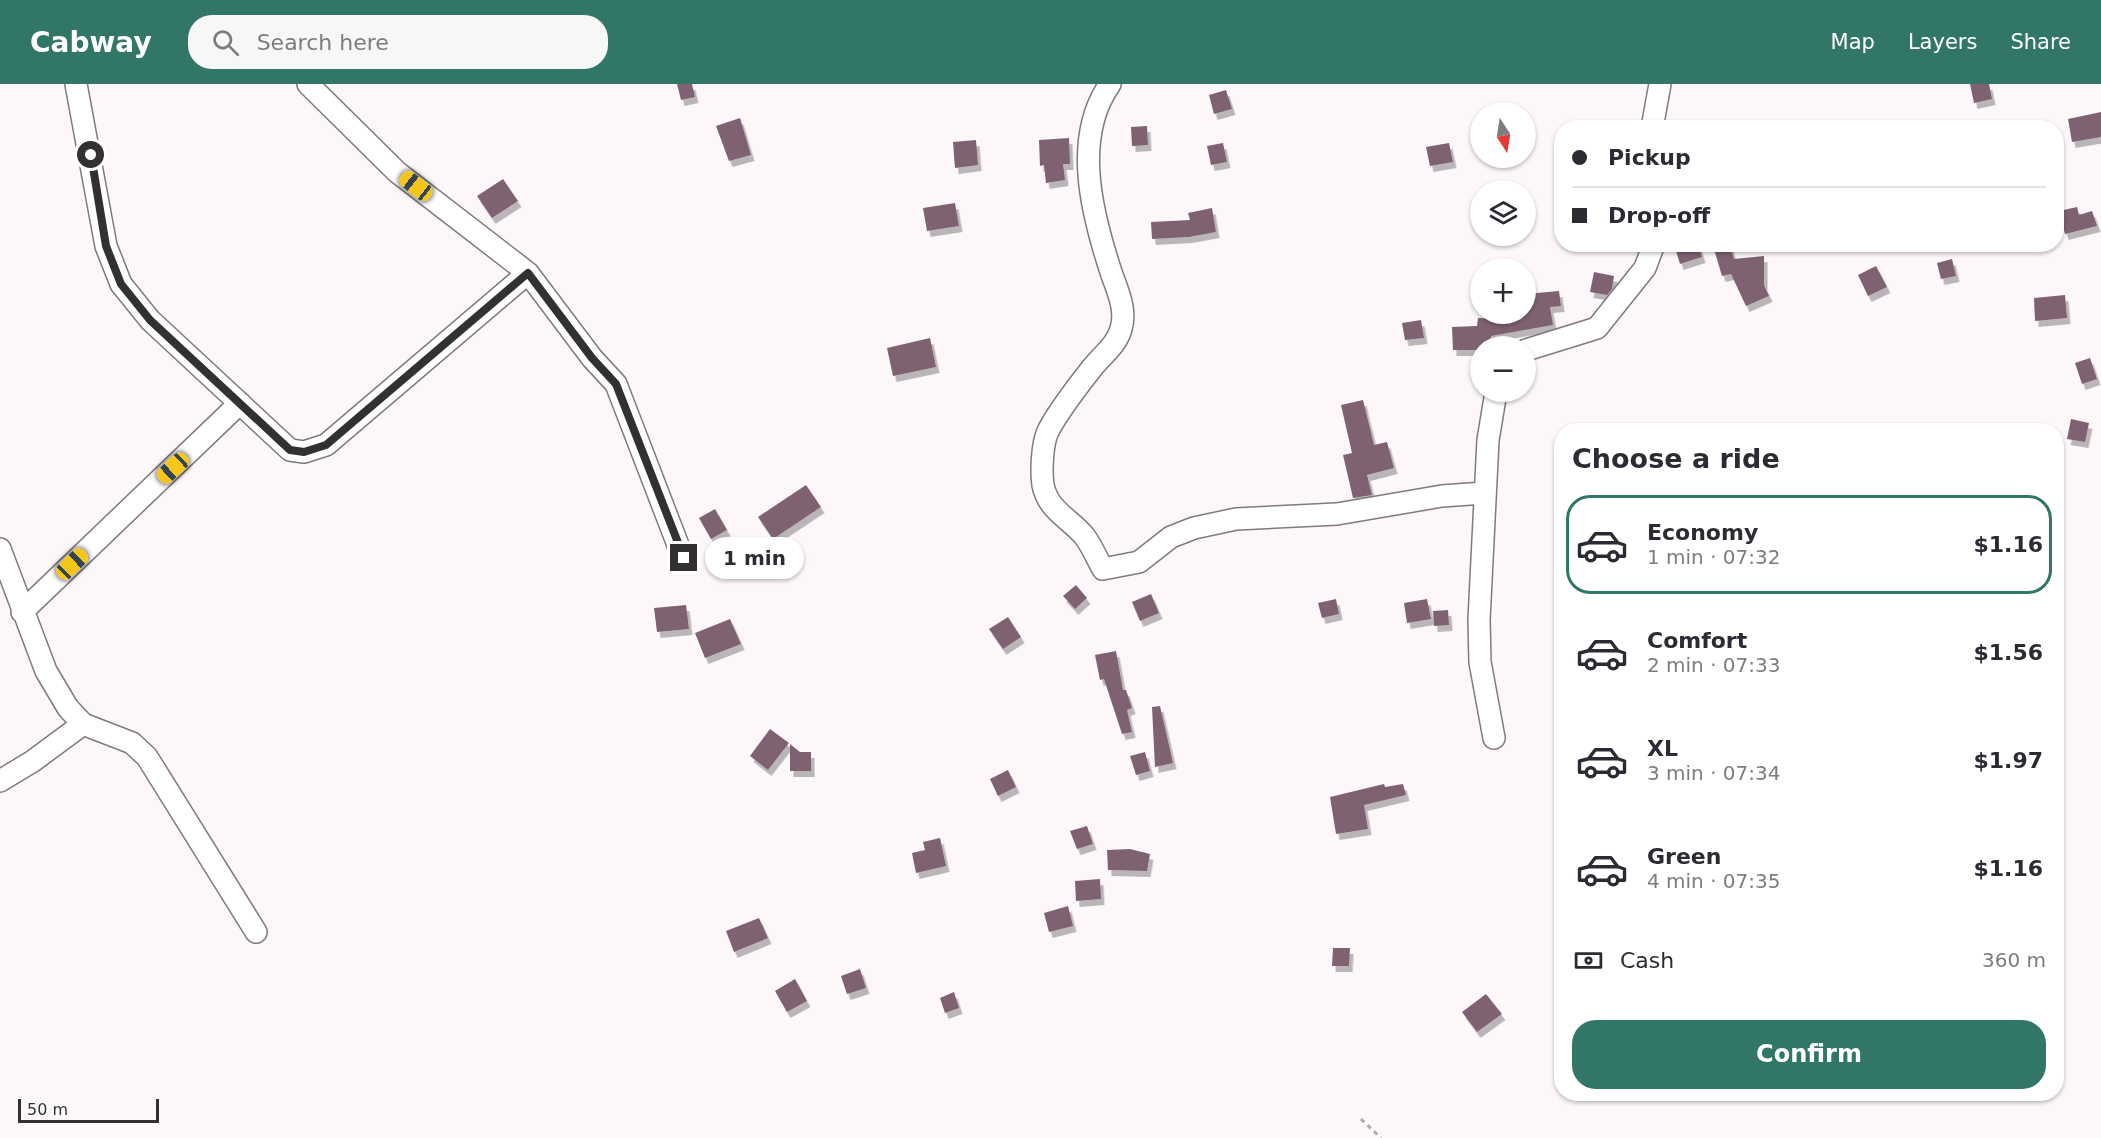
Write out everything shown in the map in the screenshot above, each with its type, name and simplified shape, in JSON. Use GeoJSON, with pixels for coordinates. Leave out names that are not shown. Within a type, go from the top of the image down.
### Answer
{"type":"FeatureCollection","features":[{"type":"Feature","properties":{"kind":"street"},"geometry":{"type":"LineString","coordinates":[[76,84],[106,246],[121,284],[150,320],[290,450],[304,452],[326,445],[528,273]]}},
{"type":"Feature","properties":{"kind":"street"},"geometry":{"type":"LineString","coordinates":[[308,84],[398,172],[528,273],[592,358],[616,384],[684,558]]}},
{"type":"Feature","properties":{"kind":"street"},"geometry":{"type":"LineString","coordinates":[[1110,84],[1099,100],[1090,135],[1089,179],[1098,228],[1124,312],[1122,327],[1116,344],[1093,366],[1047,433],[1043,465],[1043,486],[1052,506],[1085,537],[1103,569],[1138,562],[1171,537],[1236,519],[1337,514],[1442,496],[1484,493]]}},
{"type":"Feature","properties":{"kind":"street"},"geometry":{"type":"LineString","coordinates":[[1653,120],[1660,84]]}},
{"type":"Feature","properties":{"kind":"street"},"geometry":{"type":"LineString","coordinates":[[1536,347],[1597,328],[1645,268],[1651,252]]}},
{"type":"Feature","properties":{"kind":"street"},"geometry":{"type":"LineString","coordinates":[[1494,402],[1488,440],[1484,493],[1480,662],[1494,738]]}},
{"type":"Feature","properties":{"kind":"street"},"geometry":{"type":"LineString","coordinates":[[22,612],[240,403]]}},
{"type":"Feature","properties":{"kind":"street"},"geometry":{"type":"LineString","coordinates":[[0,549],[46,671],[68,708],[83,724],[132,743],[147,757],[256,932]]}},
{"type":"Feature","properties":{"kind":"street"},"geometry":{"type":"LineString","coordinates":[[0,781],[33,761],[83,724]]}},
{"type":"Feature","properties":{"kind":"path"},"geometry":{"type":"LineString","coordinates":[[1362,1119],[1381,1138]]}},
{"type":"Feature","properties":{"kind":"building"},"geometry":{"type":"Polygon","coordinates":[[[677,84],[692,84],[695,97],[681,100],[677,84]]]}},
{"type":"Feature","properties":{"kind":"building"},"geometry":{"type":"Polygon","coordinates":[[[1970,84],[1989,84],[1992,99],[1974,103],[1970,84]]]}},
{"type":"Feature","properties":{"kind":"building"},"geometry":{"type":"Polygon","coordinates":[[[1226,90],[1232,109],[1214,114],[1209,95],[1226,90]]]}},
{"type":"Feature","properties":{"kind":"building"},"geometry":{"type":"Polygon","coordinates":[[[2101,112],[2101,137],[2072,142],[2068,119],[2101,112]]]}},
{"type":"Feature","properties":{"kind":"building"},"geometry":{"type":"Polygon","coordinates":[[[740,118],[751,155],[729,161],[716,126],[740,118]]]}},
{"type":"Feature","properties":{"kind":"building"},"geometry":{"type":"Polygon","coordinates":[[[1147,126],[1148,145],[1132,146],[1131,127],[1147,126]]]}},
{"type":"Feature","properties":{"kind":"building"},"geometry":{"type":"Polygon","coordinates":[[[1069,138],[1070,164],[1063,164],[1065,180],[1046,183],[1044,165],[1040,166],[1039,140],[1069,138]]]}},
{"type":"Feature","properties":{"kind":"building"},"geometry":{"type":"Polygon","coordinates":[[[976,140],[978,165],[955,168],[953,142],[976,140]]]}},
{"type":"Feature","properties":{"kind":"building"},"geometry":{"type":"Polygon","coordinates":[[[1223,143],[1227,162],[1211,165],[1207,146],[1223,143]]]}},
{"type":"Feature","properties":{"kind":"building"},"geometry":{"type":"Polygon","coordinates":[[[1449,143],[1453,162],[1430,166],[1426,147],[1449,143]]]}},
{"type":"Feature","properties":{"kind":"building"},"geometry":{"type":"Polygon","coordinates":[[[503,179],[518,201],[492,218],[477,196],[503,179]]]}},
{"type":"Feature","properties":{"kind":"building"},"geometry":{"type":"Polygon","coordinates":[[[955,203],[959,226],[927,231],[923,208],[955,203]]]}},
{"type":"Feature","properties":{"kind":"building"},"geometry":{"type":"Polygon","coordinates":[[[2077,207],[2079,215],[2092,211],[2097,226],[2065,234],[2064,210],[2077,207]]]}},
{"type":"Feature","properties":{"kind":"building"},"geometry":{"type":"Polygon","coordinates":[[[1212,208],[1216,232],[1189,237],[1152,239],[1151,222],[1190,220],[1188,213],[1212,208]]]}},
{"type":"Feature","properties":{"kind":"building"},"geometry":{"type":"Polygon","coordinates":[[[1676,252],[1700,252],[1702,257],[1680,264],[1676,252]]]}},
{"type":"Feature","properties":{"kind":"building"},"geometry":{"type":"Polygon","coordinates":[[[1715,252],[1732,252],[1734,259],[1764,256],[1764,285],[1769,296],[1746,306],[1731,274],[1722,276],[1715,252]]]}},
{"type":"Feature","properties":{"kind":"building"},"geometry":{"type":"Polygon","coordinates":[[[1952,259],[1956,276],[1941,279],[1937,263],[1952,259]]]}},
{"type":"Feature","properties":{"kind":"building"},"geometry":{"type":"Polygon","coordinates":[[[1876,266],[1887,287],[1868,296],[1858,275],[1876,266]]]}},
{"type":"Feature","properties":{"kind":"building"},"geometry":{"type":"Polygon","coordinates":[[[1594,272],[1614,276],[1612,289],[1607,295],[1590,292],[1594,272]]]}},
{"type":"Feature","properties":{"kind":"building"},"geometry":{"type":"Polygon","coordinates":[[[1559,291],[1561,306],[1550,307],[1553,325],[1491,336],[1470,336],[1470,350],[1453,350],[1452,327],[1477,326],[1477,324],[1536,324],[1536,293],[1559,291]]]}},
{"type":"Feature","properties":{"kind":"building"},"geometry":{"type":"Polygon","coordinates":[[[2065,295],[2067,318],[2035,321],[2034,298],[2065,295]]]}},
{"type":"Feature","properties":{"kind":"building"},"geometry":{"type":"Polygon","coordinates":[[[1421,320],[1424,338],[1405,340],[1402,323],[1421,320]]]}},
{"type":"Feature","properties":{"kind":"building"},"geometry":{"type":"Polygon","coordinates":[[[930,338],[936,367],[893,376],[887,348],[930,338]]]}},
{"type":"Feature","properties":{"kind":"building"},"geometry":{"type":"Polygon","coordinates":[[[2090,358],[2097,379],[2082,384],[2075,363],[2090,358]]]}},
{"type":"Feature","properties":{"kind":"building"},"geometry":{"type":"Polygon","coordinates":[[[1363,400],[1374,445],[1387,442],[1394,468],[1367,475],[1372,495],[1353,498],[1343,455],[1352,453],[1341,405],[1363,400]]]}},
{"type":"Feature","properties":{"kind":"building"},"geometry":{"type":"Polygon","coordinates":[[[2071,419],[2089,423],[2085,442],[2067,439],[2071,419]]]}},
{"type":"Feature","properties":{"kind":"building"},"geometry":{"type":"Polygon","coordinates":[[[806,485],[821,507],[773,539],[758,517],[806,485]]]}},
{"type":"Feature","properties":{"kind":"building"},"geometry":{"type":"Polygon","coordinates":[[[715,509],[727,530],[711,539],[699,518],[715,509]]]}},
{"type":"Feature","properties":{"kind":"building"},"geometry":{"type":"Polygon","coordinates":[[[1076,585],[1087,598],[1075,609],[1063,596],[1076,585]]]}},
{"type":"Feature","properties":{"kind":"building"},"geometry":{"type":"Polygon","coordinates":[[[1151,594],[1159,613],[1140,621],[1132,602],[1151,594]]]}},
{"type":"Feature","properties":{"kind":"building"},"geometry":{"type":"Polygon","coordinates":[[[1336,599],[1339,614],[1322,618],[1318,603],[1336,599]]]}},
{"type":"Feature","properties":{"kind":"building"},"geometry":{"type":"Polygon","coordinates":[[[1427,599],[1431,619],[1407,623],[1404,603],[1427,599]]]}},
{"type":"Feature","properties":{"kind":"building"},"geometry":{"type":"Polygon","coordinates":[[[686,605],[689,629],[657,632],[654,608],[686,605]]]}},
{"type":"Feature","properties":{"kind":"building"},"geometry":{"type":"Polygon","coordinates":[[[1448,610],[1449,625],[1434,626],[1433,611],[1448,610]]]}},
{"type":"Feature","properties":{"kind":"building"},"geometry":{"type":"Polygon","coordinates":[[[1008,617],[1021,637],[1003,649],[989,629],[1008,617]]]}},
{"type":"Feature","properties":{"kind":"building"},"geometry":{"type":"Polygon","coordinates":[[[730,619],[741,644],[705,658],[695,633],[730,619]]]}},
{"type":"Feature","properties":{"kind":"building"},"geometry":{"type":"Polygon","coordinates":[[[1116,651],[1123,690],[1126,690],[1132,708],[1127,710],[1132,732],[1122,734],[1104,679],[1100,680],[1095,655],[1116,651]]]}},
{"type":"Feature","properties":{"kind":"building"},"geometry":{"type":"Polygon","coordinates":[[[1160,706],[1173,763],[1155,767],[1152,707],[1160,706]]]}},
{"type":"Feature","properties":{"kind":"building"},"geometry":{"type":"Polygon","coordinates":[[[770,729],[789,743],[768,770],[750,756],[770,729]]]}},
{"type":"Feature","properties":{"kind":"building"},"geometry":{"type":"Polygon","coordinates":[[[790,744],[800,752],[811,752],[811,771],[790,771],[790,744]]]}},
{"type":"Feature","properties":{"kind":"building"},"geometry":{"type":"Polygon","coordinates":[[[1145,752],[1150,771],[1136,775],[1130,756],[1145,752]]]}},
{"type":"Feature","properties":{"kind":"building"},"geometry":{"type":"Polygon","coordinates":[[[1008,770],[1016,787],[998,796],[990,779],[1008,770]]]}},
{"type":"Feature","properties":{"kind":"building"},"geometry":{"type":"Polygon","coordinates":[[[1384,784],[1385,787],[1403,784],[1406,795],[1364,805],[1368,829],[1336,834],[1330,797],[1384,784]]]}},
{"type":"Feature","properties":{"kind":"building"},"geometry":{"type":"Polygon","coordinates":[[[1087,826],[1093,844],[1077,849],[1070,831],[1087,826]]]}},
{"type":"Feature","properties":{"kind":"building"},"geometry":{"type":"Polygon","coordinates":[[[940,838],[946,866],[916,873],[912,853],[925,850],[923,842],[940,838]]]}},
{"type":"Feature","properties":{"kind":"building"},"geometry":{"type":"Polygon","coordinates":[[[1130,849],[1150,854],[1147,871],[1108,870],[1107,850],[1130,849]]]}},
{"type":"Feature","properties":{"kind":"building"},"geometry":{"type":"Polygon","coordinates":[[[1100,879],[1101,899],[1076,901],[1075,881],[1100,879]]]}},
{"type":"Feature","properties":{"kind":"building"},"geometry":{"type":"Polygon","coordinates":[[[1068,906],[1073,926],[1049,932],[1044,913],[1068,906]]]}},
{"type":"Feature","properties":{"kind":"building"},"geometry":{"type":"Polygon","coordinates":[[[759,918],[768,938],[734,952],[726,931],[759,918]]]}},
{"type":"Feature","properties":{"kind":"building"},"geometry":{"type":"Polygon","coordinates":[[[1333,948],[1350,948],[1349,966],[1332,966],[1333,948]]]}},
{"type":"Feature","properties":{"kind":"building"},"geometry":{"type":"Polygon","coordinates":[[[860,969],[866,988],[847,994],[841,976],[860,969]]]}},
{"type":"Feature","properties":{"kind":"building"},"geometry":{"type":"Polygon","coordinates":[[[795,979],[807,1001],[787,1012],[775,991],[795,979]]]}},
{"type":"Feature","properties":{"kind":"building"},"geometry":{"type":"Polygon","coordinates":[[[954,992],[959,1008],[945,1013],[940,998],[954,992]]]}},
{"type":"Feature","properties":{"kind":"building"},"geometry":{"type":"Polygon","coordinates":[[[1486,994],[1502,1014],[1477,1032],[1462,1012],[1486,994]]]}},
{"type":"Feature","properties":{"kind":"route"},"geometry":{"type":"LineString","coordinates":[[91,155],[106,246],[121,284],[150,320],[290,450],[304,452],[326,445],[528,273],[592,358],[616,384],[628,409],[684,558]]}}]}
